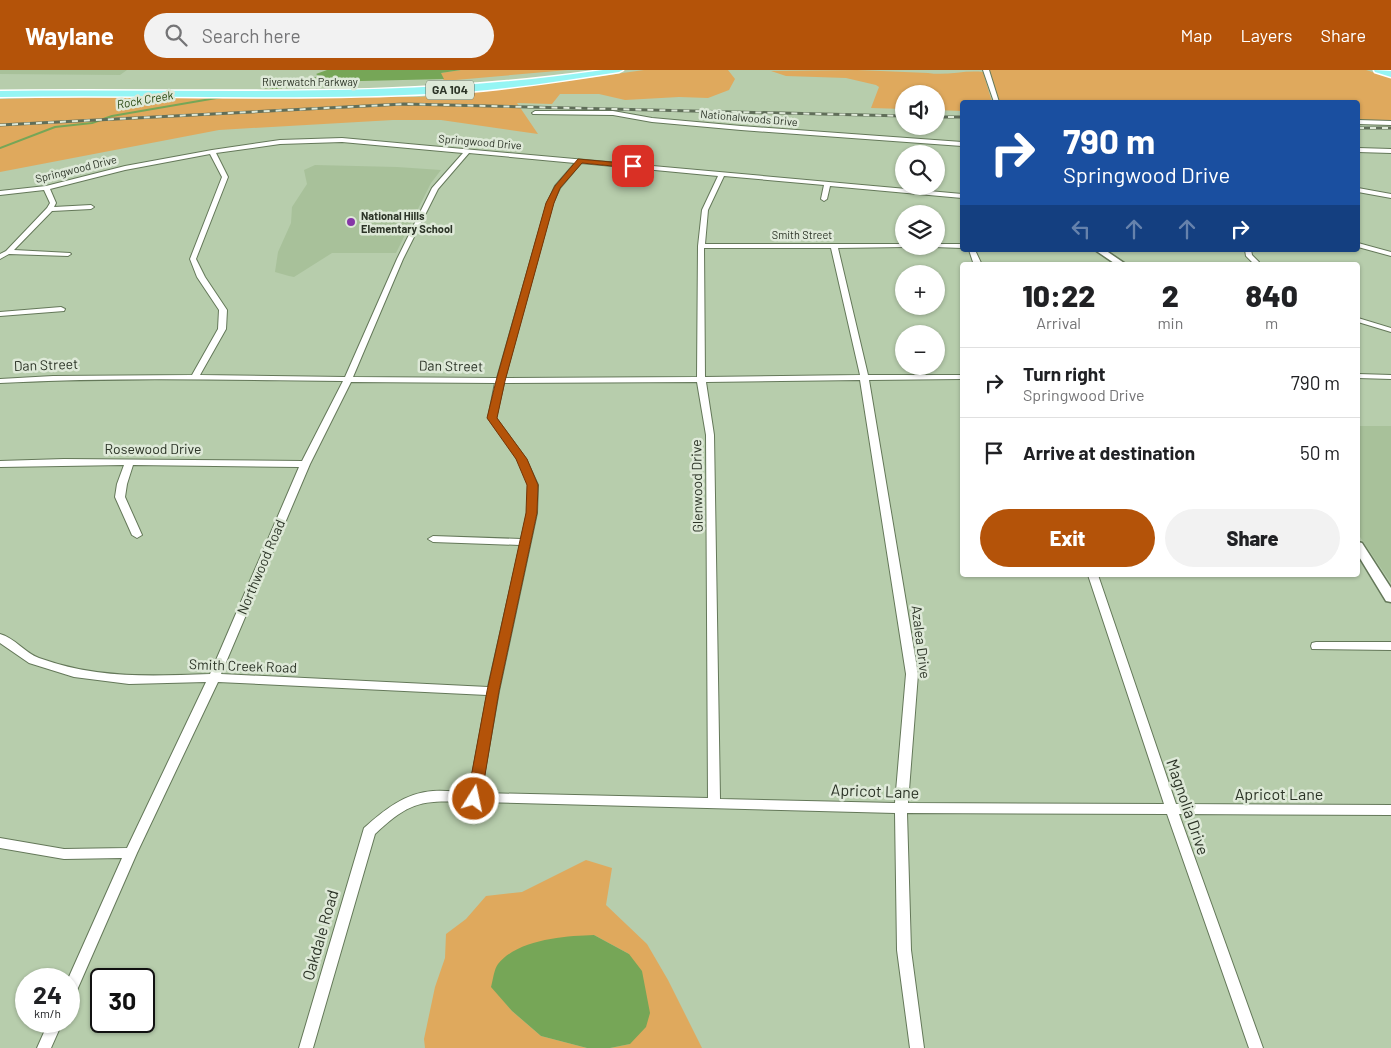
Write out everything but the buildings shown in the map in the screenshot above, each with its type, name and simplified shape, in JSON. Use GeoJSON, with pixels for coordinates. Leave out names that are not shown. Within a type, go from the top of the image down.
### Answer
{"type":"FeatureCollection","features":[{"type":"Feature","properties":{"kind":"main road","name":"Riverwatch Parkway"},"geometry":{"type":"LineString","coordinates":[[0,88],[300,90],[461,86],[600,70]]}},
{"type":"Feature","properties":{"kind":"main road","name":"Riverwatch Parkway"},"geometry":{"type":"LineString","coordinates":[[0,94],[377,93],[459,89],[568,79],[620,70]]}},
{"type":"Feature","properties":{"kind":"main road"},"geometry":{"type":"LineString","coordinates":[[1378,70],[1390,71]]}},
{"type":"Feature","properties":{"kind":"street"},"geometry":{"type":"LineString","coordinates":[[986,70],[996,100]]}},
{"type":"Feature","properties":{"kind":"street","name":"Nationalwoods Drive"},"geometry":{"type":"LineString","coordinates":[[535,113],[614,113],[652,120],[741,128],[960,144]]}},
{"type":"Feature","properties":{"kind":"street"},"geometry":{"type":"LineString","coordinates":[[1360,122],[1391,123]]}},
{"type":"Feature","properties":{"kind":"street","name":"Springwood Drive"},"geometry":{"type":"LineString","coordinates":[[0,193],[46,188],[125,168],[212,152],[314,140],[342,140],[960,196]]}},
{"type":"Feature","properties":{"kind":"street"},"geometry":{"type":"LineString","coordinates":[[1360,150],[1391,151]]}},
{"type":"Feature","properties":{"kind":"street","name":"Northwood Road"},"geometry":{"type":"LineString","coordinates":[[80,968],[131,853],[214,678],[305,464],[348,378],[400,259],[435,188],[468,151]]}},
{"type":"Feature","properties":{"kind":"street"},"geometry":{"type":"LineString","coordinates":[[195,377],[222,329],[223,310],[201,277],[193,259],[225,177],[212,152]]}},
{"type":"Feature","properties":{"kind":"street"},"geometry":{"type":"LineString","coordinates":[[474,799],[493,691],[532,513],[533,485],[522,459],[492,418],[500,381],[550,203],[557,187],[580,161]]}},
{"type":"Feature","properties":{"kind":"street","name":"Glenwood Drive"},"geometry":{"type":"LineString","coordinates":[[714,802],[710,435],[701,378],[701,246],[705,210],[722,174]]}},
{"type":"Feature","properties":{"kind":"street"},"geometry":{"type":"LineString","coordinates":[[824,199],[828,183]]}},
{"type":"Feature","properties":{"kind":"street"},"geometry":{"type":"LineString","coordinates":[[0,257],[8,252],[50,209],[53,202],[46,188]]}},
{"type":"Feature","properties":{"kind":"street"},"geometry":{"type":"LineString","coordinates":[[1360,190],[1391,196]]}},
{"type":"Feature","properties":{"kind":"street"},"geometry":{"type":"LineString","coordinates":[[50,209],[91,207]]}},
{"type":"Feature","properties":{"kind":"street","name":"Azalea Drive"},"geometry":{"type":"LineString","coordinates":[[834,245],[864,377],[912,674],[901,808],[904,950],[917,1048]]}},
{"type":"Feature","properties":{"kind":"street","name":"Smith Street"},"geometry":{"type":"LineString","coordinates":[[701,246],[895,246]]}},
{"type":"Feature","properties":{"kind":"street"},"geometry":{"type":"LineString","coordinates":[[945,246],[960,246]]}},
{"type":"Feature","properties":{"kind":"street"},"geometry":{"type":"LineString","coordinates":[[1360,246],[1391,254]]}},
{"type":"Feature","properties":{"kind":"street"},"geometry":{"type":"LineString","coordinates":[[8,252],[68,254]]}},
{"type":"Feature","properties":{"kind":"street"},"geometry":{"type":"LineString","coordinates":[[1102,252],[1118,262]]}},
{"type":"Feature","properties":{"kind":"street"},"geometry":{"type":"LineString","coordinates":[[1248,252],[1249,256],[1255,262]]}},
{"type":"Feature","properties":{"kind":"street"},"geometry":{"type":"LineString","coordinates":[[0,314],[61,309]]}},
{"type":"Feature","properties":{"kind":"street"},"geometry":{"type":"LineString","coordinates":[[1360,321],[1391,330]]}},
{"type":"Feature","properties":{"kind":"street"},"geometry":{"type":"LineString","coordinates":[[1360,376],[1391,377]]}},
{"type":"Feature","properties":{"kind":"street","name":"Dan Street"},"geometry":{"type":"LineString","coordinates":[[0,380],[195,377],[500,381],[960,377]]}},
{"type":"Feature","properties":{"kind":"street"},"geometry":{"type":"LineString","coordinates":[[129,463],[120,497],[137,535]]}},
{"type":"Feature","properties":{"kind":"street","name":"Rosewood Drive"},"geometry":{"type":"LineString","coordinates":[[0,464],[305,464]]}},
{"type":"Feature","properties":{"kind":"street"},"geometry":{"type":"LineString","coordinates":[[433,539],[525,542]]}},
{"type":"Feature","properties":{"kind":"street"},"geometry":{"type":"LineString","coordinates":[[1360,549],[1391,598]]}},
{"type":"Feature","properties":{"kind":"street","name":"Magnolia Drive"},"geometry":{"type":"LineString","coordinates":[[1094,577],[1172,811],[1256,1048]]}},
{"type":"Feature","properties":{"kind":"street","name":"Smith Creek Road"},"geometry":{"type":"LineString","coordinates":[[0,638],[33,660],[74,673],[129,680],[214,678],[493,691]]}},
{"type":"Feature","properties":{"kind":"street"},"geometry":{"type":"LineString","coordinates":[[1316,646],[1391,646]]}},
{"type":"Feature","properties":{"kind":"street","name":"Apricot Lane"},"geometry":{"type":"LineString","coordinates":[[368,832],[385,816],[408,802],[432,796],[474,799],[714,802],[901,808],[1172,811],[1391,810]]}},
{"type":"Feature","properties":{"kind":"street","name":"Oakdale Road"},"geometry":{"type":"LineString","coordinates":[[306,1048],[368,832]]}},
{"type":"Feature","properties":{"kind":"street"},"geometry":{"type":"LineString","coordinates":[[0,844],[64,854],[131,853]]}},
{"type":"Feature","properties":{"kind":"street"},"geometry":{"type":"LineString","coordinates":[[44,1048],[51,1033]]}},
{"type":"Feature","properties":{"kind":"shaded area"},"geometry":{"type":"Polygon","coordinates":[[[0,70],[127,70],[120,75],[0,74],[0,70]]]}},
{"type":"Feature","properties":{"kind":"shaded area"},"geometry":{"type":"Polygon","coordinates":[[[327,70],[461,70],[441,73],[444,79],[321,82],[301,86],[296,84],[319,76],[316,74],[327,70]]]}},
{"type":"Feature","properties":{"kind":"shaded area"},"geometry":{"type":"Polygon","coordinates":[[[461,70],[568,70],[444,81],[440,73],[461,70]]]}},
{"type":"Feature","properties":{"kind":"shaded area"},"geometry":{"type":"Polygon","coordinates":[[[644,70],[728,70],[735,79],[729,90],[708,98],[679,97],[625,100],[599,94],[560,94],[552,104],[517,103],[538,134],[441,120],[393,120],[219,130],[0,172],[0,99],[117,96],[421,97],[545,84],[644,70]]]}},
{"type":"Feature","properties":{"kind":"shaded area"},"geometry":{"type":"Polygon","coordinates":[[[857,70],[935,74],[983,72],[991,100],[960,100],[960,111],[945,110],[945,85],[895,85],[895,109],[871,108],[879,87],[876,85],[846,78],[786,76],[771,71],[857,70]]]}},
{"type":"Feature","properties":{"kind":"shaded area"},"geometry":{"type":"Polygon","coordinates":[[[984,70],[1366,70],[1391,78],[1391,123],[1360,123],[1360,100],[995,100],[984,70]]]}},
{"type":"Feature","properties":{"kind":"shaded area","name":"National Hills Elementary School"},"geometry":{"type":"Polygon","coordinates":[[[315,165],[441,170],[431,183],[396,253],[332,253],[294,277],[275,272],[278,252],[291,223],[292,207],[307,184],[304,170],[315,165]]]}},
{"type":"Feature","properties":{"kind":"shaded area"},"geometry":{"type":"Polygon","coordinates":[[[1360,426],[1391,426],[1391,583],[1360,537],[1360,426]]]}},
{"type":"Feature","properties":{"kind":"shaded area"},"geometry":{"type":"Polygon","coordinates":[[[586,860],[612,868],[606,905],[647,944],[668,980],[702,1048],[610,1048],[630,1044],[629,954],[594,935],[491,986],[512,1011],[541,1036],[587,1048],[425,1048],[424,1039],[435,987],[445,958],[446,934],[466,919],[486,896],[522,892],[586,860]]]}},
{"type":"Feature","properties":{"kind":"shaded area"},"geometry":{"type":"Polygon","coordinates":[[[594,935],[629,954],[642,971],[650,1013],[646,1027],[630,1044],[610,1048],[587,1048],[541,1036],[512,1011],[491,987],[498,964],[518,949],[543,940],[594,935]]]}},
{"type":"Feature","properties":{"kind":"waterway","name":"Rock Creek"},"geometry":{"type":"LineString","coordinates":[[257,91],[302,84]]}},
{"type":"Feature","properties":{"kind":"waterway","name":"Rock Creek"},"geometry":{"type":"LineString","coordinates":[[0,148],[55,127],[92,123],[112,116],[228,96]]}},
{"type":"Feature","properties":{"kind":"railway"},"geometry":{"type":"LineString","coordinates":[[0,125],[404,104],[895,116]]}},
{"type":"Feature","properties":{"kind":"railway"},"geometry":{"type":"LineString","coordinates":[[945,117],[960,117]]}},
{"type":"Feature","properties":{"kind":"railway"},"geometry":{"type":"LineString","coordinates":[[1360,128],[1391,128]]}},
{"type":"Feature","properties":{"kind":"place","name":"National Hills Elementary School"},"geometry":{"type":"Point","coordinates":[351,222]}},
{"type":"Feature","properties":{"kind":"route"},"geometry":{"type":"LineString","coordinates":[[474,799],[493,691],[532,513],[533,485],[522,459],[492,418],[500,381],[550,203],[557,187],[580,161],[633,166]]}}]}
